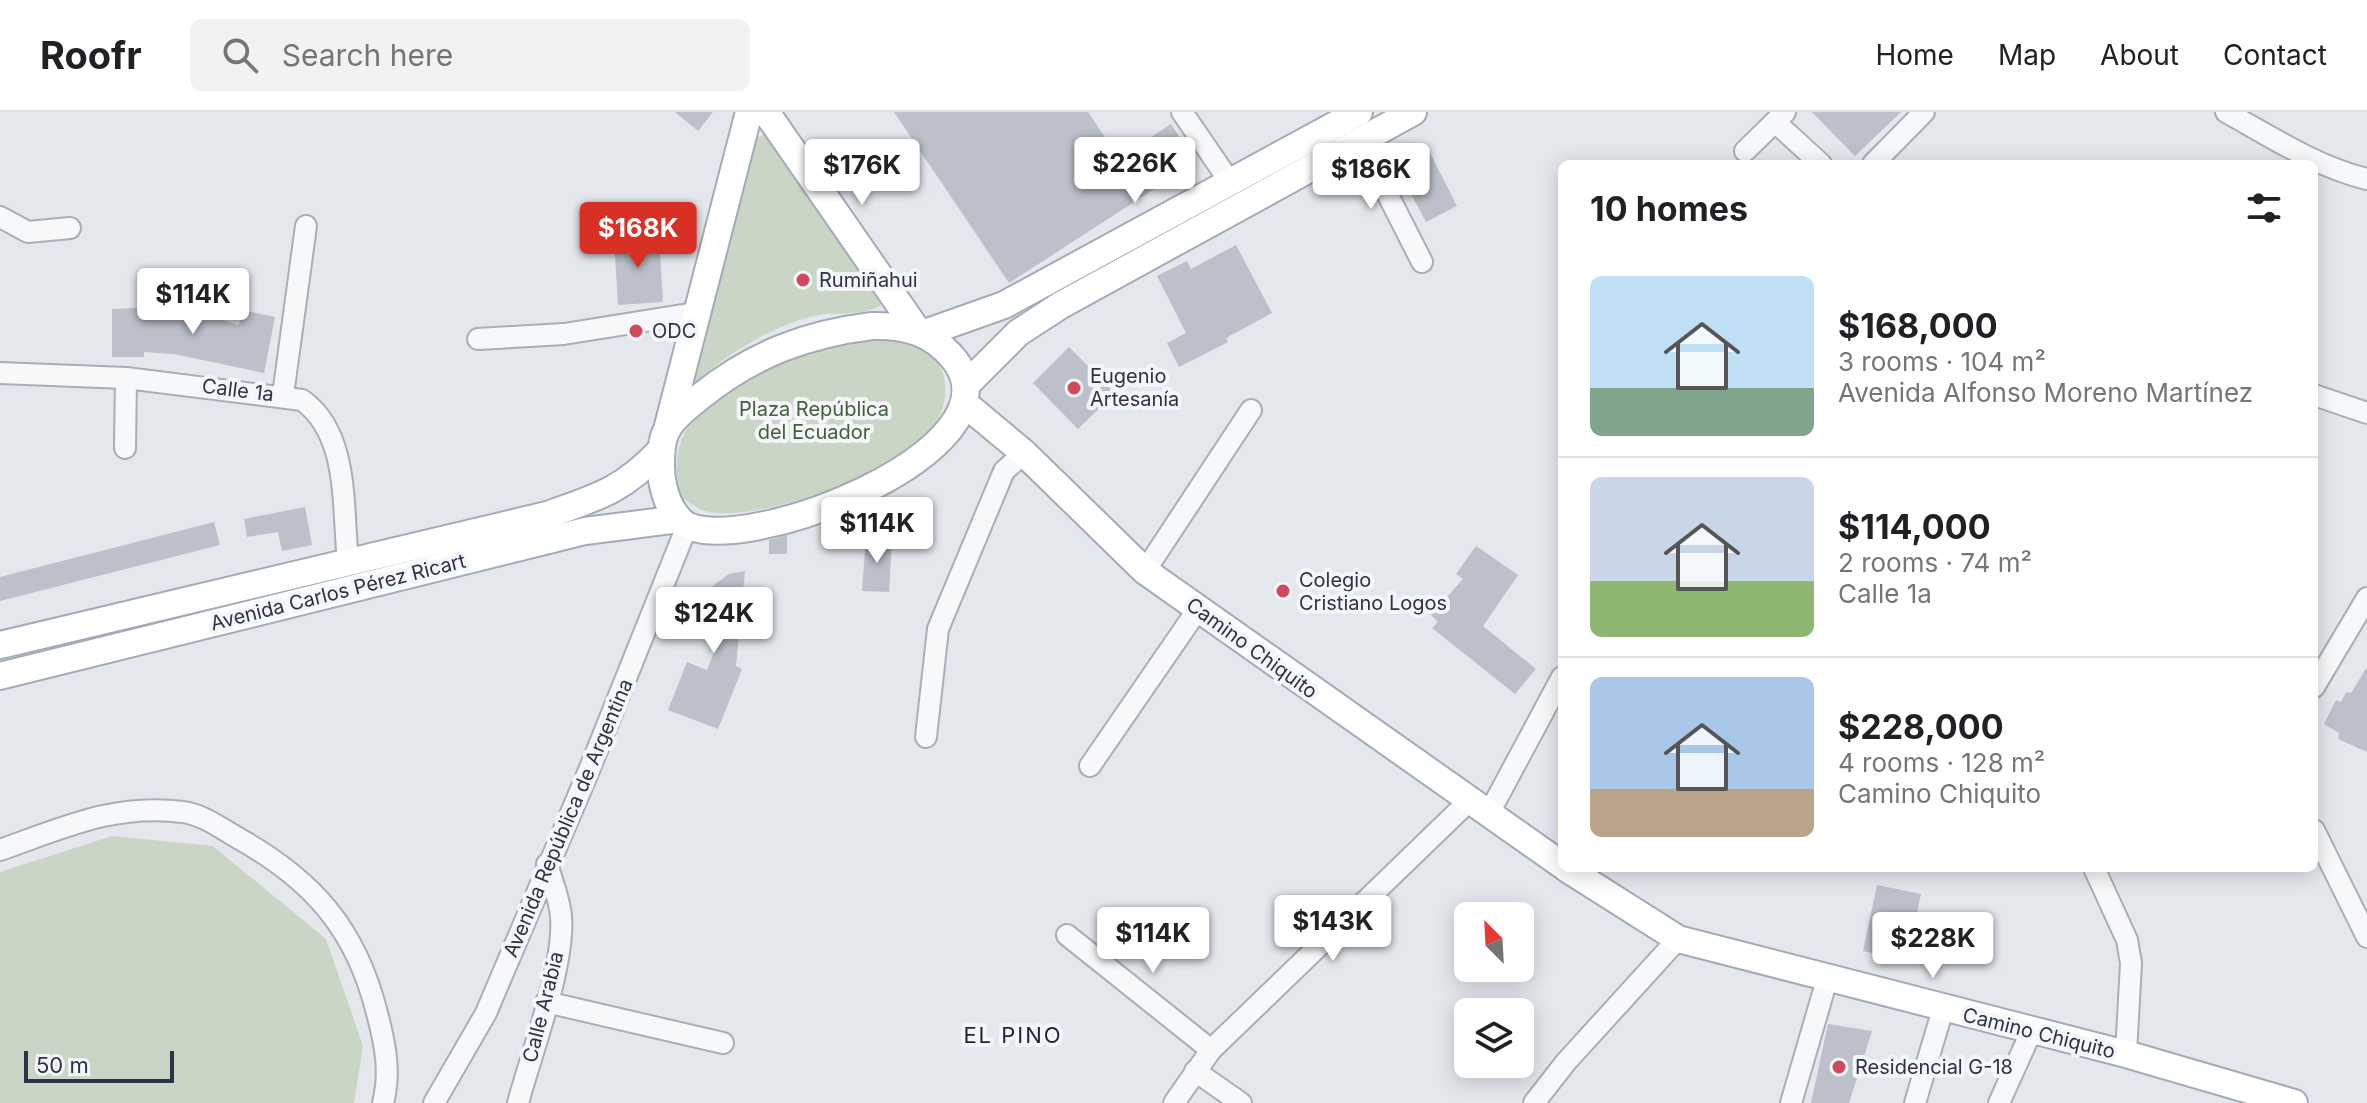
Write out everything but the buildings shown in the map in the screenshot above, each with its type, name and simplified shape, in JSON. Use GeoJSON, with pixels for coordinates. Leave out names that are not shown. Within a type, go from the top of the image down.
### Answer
{"type":"FeatureCollection","features":[{"type":"Feature","properties":{"kind":"main road"},"geometry":{"type":"LineString","coordinates":[[749,112],[664,440],[665,493],[683,522],[754,527],[820,510],[863,492],[904,468],[933,446],[966,393],[1018,333],[1061,305],[1413,112]]}},
{"type":"Feature","properties":{"kind":"main road"},"geometry":{"type":"LineString","coordinates":[[766,112],[921,332],[959,365],[966,393]]}},
{"type":"Feature","properties":{"kind":"main road"},"geometry":{"type":"LineString","coordinates":[[664,440],[730,372],[774,349],[836,330],[860,327],[899,326],[921,332],[1004,305],[1359,112]]}},
{"type":"Feature","properties":{"kind":"main road","name":"Camino Chiquito"},"geometry":{"type":"LineString","coordinates":[[966,393],[1145,571],[1478,809],[1558,862]]}},
{"type":"Feature","properties":{"kind":"main road","name":"Avenida Carlos Pérez Ricart"},"geometry":{"type":"LineString","coordinates":[[0,645],[547,515],[634,479],[664,440]]}},
{"type":"Feature","properties":{"kind":"main road","name":"Avenida Carlos Pérez Ricart"},"geometry":{"type":"LineString","coordinates":[[0,676],[585,531],[683,522]]}},
{"type":"Feature","properties":{"kind":"main road","name":"Camino Chiquito"},"geometry":{"type":"LineString","coordinates":[[1573,872],[1678,939],[2126,1054],[2294,1103]]}},
{"type":"Feature","properties":{"kind":"street"},"geometry":{"type":"LineString","coordinates":[[1182,112],[1230,182]]}},
{"type":"Feature","properties":{"kind":"street"},"geometry":{"type":"LineString","coordinates":[[1877,160],[1924,112]]}},
{"type":"Feature","properties":{"kind":"street"},"geometry":{"type":"LineString","coordinates":[[2226,112],[2315,160]]}},
{"type":"Feature","properties":{"kind":"street"},"geometry":{"type":"LineString","coordinates":[[1745,151],[1780,117],[1818,160]]}},
{"type":"Feature","properties":{"kind":"street"},"geometry":{"type":"LineString","coordinates":[[1360,140],[1422,262]]}},
{"type":"Feature","properties":{"kind":"street"},"geometry":{"type":"LineString","coordinates":[[2318,161],[2345,174],[2367,179]]}},
{"type":"Feature","properties":{"kind":"street"},"geometry":{"type":"LineString","coordinates":[[0,217],[28,232],[70,228]]}},
{"type":"Feature","properties":{"kind":"street"},"geometry":{"type":"LineString","coordinates":[[283,395],[306,226]]}},
{"type":"Feature","properties":{"kind":"street"},"geometry":{"type":"LineString","coordinates":[[478,339],[564,334],[695,313]]}},
{"type":"Feature","properties":{"kind":"street","name":"Calle 1a"},"geometry":{"type":"LineString","coordinates":[[0,373],[126,378],[283,395],[302,400],[315,410],[334,444],[348,561]]}},
{"type":"Feature","properties":{"kind":"street"},"geometry":{"type":"LineString","coordinates":[[125,448],[126,378]]}},
{"type":"Feature","properties":{"kind":"street"},"geometry":{"type":"LineString","coordinates":[[2318,396],[2367,413]]}},
{"type":"Feature","properties":{"kind":"street"},"geometry":{"type":"LineString","coordinates":[[1145,571],[1251,410]]}},
{"type":"Feature","properties":{"kind":"street"},"geometry":{"type":"LineString","coordinates":[[926,737],[938,629],[1004,471],[1024,453]]}},
{"type":"Feature","properties":{"kind":"street","name":"Avenida República de Argentina"},"geometry":{"type":"LineString","coordinates":[[434,1103],[486,1013],[590,768],[683,522]]}},
{"type":"Feature","properties":{"kind":"street"},"geometry":{"type":"LineString","coordinates":[[2318,680],[2367,598]]}},
{"type":"Feature","properties":{"kind":"street"},"geometry":{"type":"LineString","coordinates":[[1090,766],[1198,609]]}},
{"type":"Feature","properties":{"kind":"street"},"geometry":{"type":"LineString","coordinates":[[1174,1103],[1211,1050],[1478,809],[1558,683]]}},
{"type":"Feature","properties":{"kind":"street"},"geometry":{"type":"LineString","coordinates":[[0,850],[99,814],[125,810],[182,812],[202,817],[261,851],[324,903],[339,920],[354,947],[369,980],[385,1041],[388,1083],[383,1103]]}},
{"type":"Feature","properties":{"kind":"street"},"geometry":{"type":"LineString","coordinates":[[2318,838],[2367,937]]}},
{"type":"Feature","properties":{"kind":"street","name":"Calle Arabia"},"geometry":{"type":"LineString","coordinates":[[518,1103],[562,929],[561,912],[547,864]]}},
{"type":"Feature","properties":{"kind":"street"},"geometry":{"type":"LineString","coordinates":[[2096,872],[2129,951],[2126,1054]]}},
{"type":"Feature","properties":{"kind":"street"},"geometry":{"type":"LineString","coordinates":[[1067,935],[1211,1050]]}},
{"type":"Feature","properties":{"kind":"street"},"geometry":{"type":"LineString","coordinates":[[1534,1103],[1566,1062],[1678,939]]}},
{"type":"Feature","properties":{"kind":"street"},"geometry":{"type":"LineString","coordinates":[[1791,1103],[1828,976]]}},
{"type":"Feature","properties":{"kind":"street"},"geometry":{"type":"LineString","coordinates":[[546,1002],[723,1043]]}},
{"type":"Feature","properties":{"kind":"street"},"geometry":{"type":"LineString","coordinates":[[1915,1103],[1943,1009]]}},
{"type":"Feature","properties":{"kind":"street"},"geometry":{"type":"LineString","coordinates":[[1999,1103],[2031,1032]]}},
{"type":"Feature","properties":{"kind":"street"},"geometry":{"type":"LineString","coordinates":[[1195,1071],[1241,1103]]}},
{"type":"Feature","properties":{"kind":"green space"},"geometry":{"type":"Polygon","coordinates":[[[765,134],[772,137],[881,305],[866,311],[813,316],[781,327],[736,351],[697,381],[690,381],[754,139],[765,134]]]}},
{"type":"Feature","properties":{"kind":"green space","name":"Plaza República del Ecuador"},"geometry":{"type":"Polygon","coordinates":[[[871,335],[901,337],[919,345],[932,355],[941,368],[945,398],[941,414],[920,443],[903,456],[848,483],[782,505],[723,513],[702,510],[681,497],[677,456],[682,439],[690,424],[715,398],[786,354],[871,335]]]}},
{"type":"Feature","properties":{"kind":"green space"},"geometry":{"type":"Polygon","coordinates":[[[112,836],[213,846],[326,939],[363,1046],[354,1103],[0,1103],[0,872],[112,836]]]}},
{"type":"Feature","properties":{"kind":"place","name":"Rumiñahui"},"geometry":{"type":"Point","coordinates":[803,280]}},
{"type":"Feature","properties":{"kind":"place","name":"ODC"},"geometry":{"type":"Point","coordinates":[636,331]}},
{"type":"Feature","properties":{"kind":"place","name":"Eugenio Artesanía"},"geometry":{"type":"Point","coordinates":[1074,388]}},
{"type":"Feature","properties":{"kind":"place","name":"Colegio Cristiano Logos"},"geometry":{"type":"Point","coordinates":[1283,591]}},
{"type":"Feature","properties":{"kind":"place","name":"Residencial G-18"},"geometry":{"type":"Point","coordinates":[1839,1067]}},
{"type":"Feature","properties":{"kind":"district","name":"EL PINO"},"geometry":{"type":"Point","coordinates":[1013,1035]}}]}
